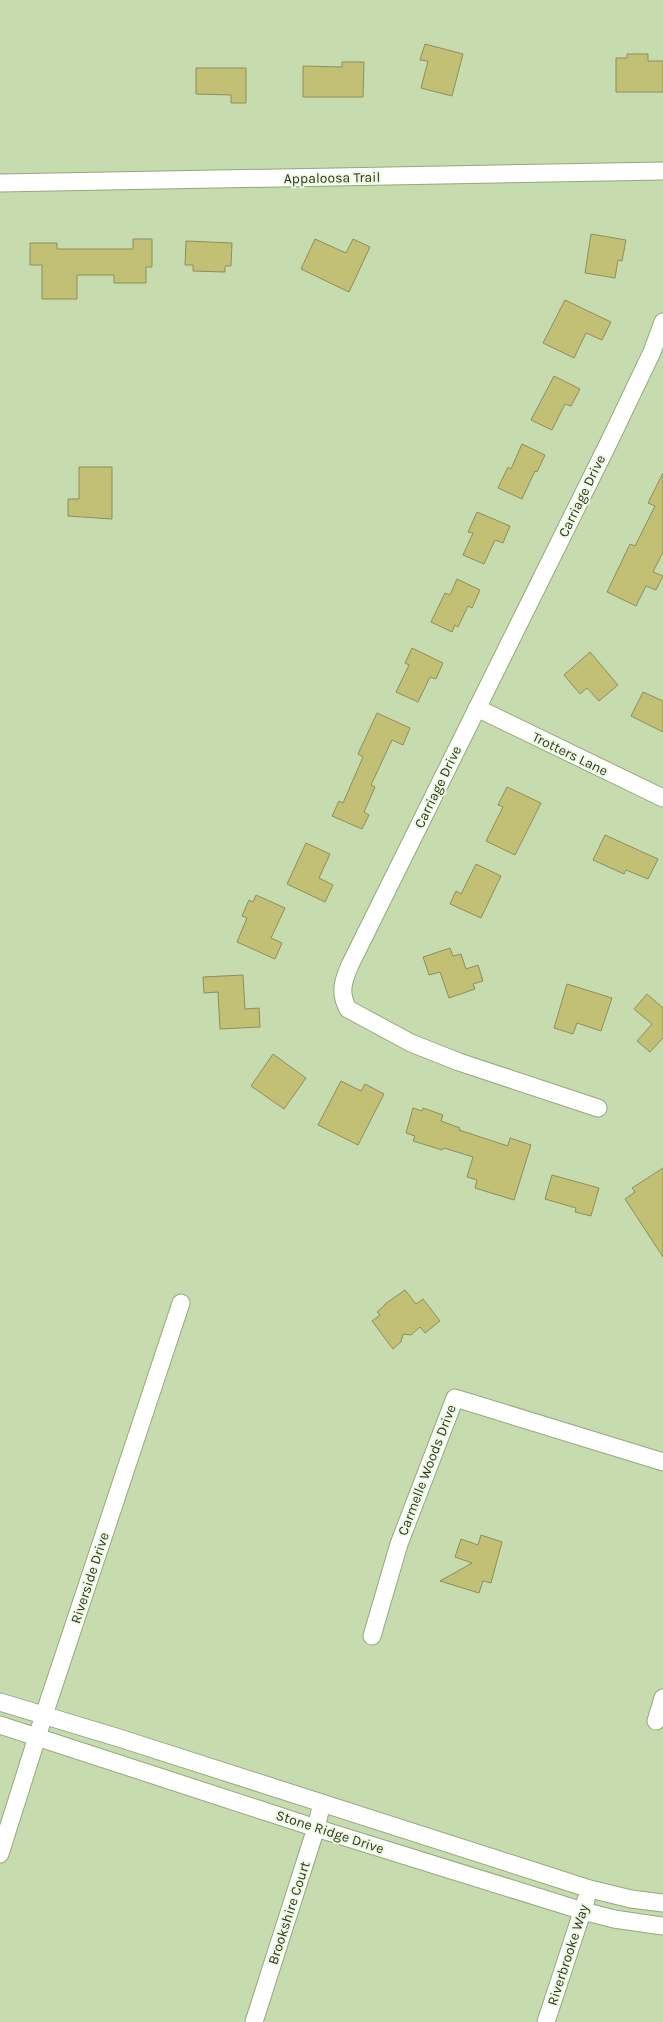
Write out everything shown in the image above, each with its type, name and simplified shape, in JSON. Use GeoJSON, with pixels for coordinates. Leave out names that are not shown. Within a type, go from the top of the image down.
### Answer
{"type":"FeatureCollection","features":[{"type":"Feature","properties":{"kind":"street","name":"Appaloosa Trail"},"geometry":{"type":"LineString","coordinates":[[0,183],[663,171]]}},
{"type":"Feature","properties":{"kind":"street","name":"Carriage Drive"},"geometry":{"type":"LineString","coordinates":[[598,1108],[459,1062],[411,1043],[348,1009],[342,1000],[342,989],[350,965],[609,442],[662,331]]}},
{"type":"Feature","properties":{"kind":"street","name":"Trotters Lane"},"geometry":{"type":"LineString","coordinates":[[477,708],[663,798]]}},
{"type":"Feature","properties":{"kind":"street","name":"Riverside Drive"},"geometry":{"type":"LineString","coordinates":[[0,1854],[44,1715],[181,1303]]}},
{"type":"Feature","properties":{"kind":"street","name":"Carmelle Woods Drive"},"geometry":{"type":"LineString","coordinates":[[372,1636],[399,1544],[455,1398],[663,1462]]}},
{"type":"Feature","properties":{"kind":"street"},"geometry":{"type":"LineString","coordinates":[[656,1721],[663,1698]]}},
{"type":"Feature","properties":{"kind":"street","name":"Stone Ridge Drive"},"geometry":{"type":"LineString","coordinates":[[0,1702],[590,1889],[631,1899],[663,1903]]}},
{"type":"Feature","properties":{"kind":"street","name":"Stone Ridge Drive"},"geometry":{"type":"LineString","coordinates":[[0,1725],[316,1828],[583,1911],[663,1926]]}},
{"type":"Feature","properties":{"kind":"street","name":"Brookshire Court"},"geometry":{"type":"LineString","coordinates":[[254,2022],[316,1828],[322,1803]]}},
{"type":"Feature","properties":{"kind":"street","name":"Riverbrooke Way"},"geometry":{"type":"LineString","coordinates":[[546,2022],[590,1889]]}},
{"type":"Feature","properties":{"kind":"building"},"geometry":{"type":"Polygon","coordinates":[[[425,44],[463,54],[452,96],[421,88],[428,61],[420,60],[425,44]]]}},
{"type":"Feature","properties":{"kind":"building"},"geometry":{"type":"Polygon","coordinates":[[[627,54],[648,54],[648,61],[663,61],[663,92],[616,92],[616,58],[627,58],[627,54]]]}},
{"type":"Feature","properties":{"kind":"building"},"geometry":{"type":"Polygon","coordinates":[[[342,62],[364,62],[363,97],[303,97],[303,66],[342,67],[342,62]]]}},
{"type":"Feature","properties":{"kind":"building"},"geometry":{"type":"Polygon","coordinates":[[[196,68],[246,68],[246,103],[231,103],[231,95],[196,94],[196,68]]]}},
{"type":"Feature","properties":{"kind":"building"},"geometry":{"type":"Polygon","coordinates":[[[591,234],[626,240],[622,261],[618,260],[615,278],[585,273],[591,234]]]}},
{"type":"Feature","properties":{"kind":"building"},"geometry":{"type":"Polygon","coordinates":[[[133,239],[152,239],[152,267],[146,267],[146,283],[114,283],[114,275],[77,275],[77,299],[42,299],[42,265],[30,265],[30,243],[57,243],[57,249],[133,249],[133,239]]]}},
{"type":"Feature","properties":{"kind":"building"},"geometry":{"type":"Polygon","coordinates":[[[315,239],[346,253],[353,239],[370,247],[349,292],[301,269],[315,239]]]}},
{"type":"Feature","properties":{"kind":"building"},"geometry":{"type":"Polygon","coordinates":[[[186,241],[232,243],[231,266],[225,266],[225,272],[193,271],[193,265],[185,265],[186,241]]]}},
{"type":"Feature","properties":{"kind":"building"},"geometry":{"type":"Polygon","coordinates":[[[565,300],[611,322],[602,340],[586,333],[574,358],[543,343],[565,300]]]}},
{"type":"Feature","properties":{"kind":"building"},"geometry":{"type":"Polygon","coordinates":[[[554,376],[580,389],[571,406],[565,404],[552,430],[531,420],[554,376]]]}},
{"type":"Feature","properties":{"kind":"building"},"geometry":{"type":"Polygon","coordinates":[[[522,444],[545,455],[537,472],[535,471],[522,499],[498,488],[508,467],[511,469],[522,444]]]}},
{"type":"Feature","properties":{"kind":"building"},"geometry":{"type":"Polygon","coordinates":[[[79,467],[112,467],[112,519],[68,516],[68,499],[79,499],[79,467]]]}},
{"type":"Feature","properties":{"kind":"building"},"geometry":{"type":"Polygon","coordinates":[[[663,473],[663,552],[653,572],[663,576],[656,590],[646,586],[636,606],[607,592],[630,544],[635,546],[655,506],[648,503],[663,473]]]}},
{"type":"Feature","properties":{"kind":"building"},"geometry":{"type":"Polygon","coordinates":[[[477,512],[510,526],[503,543],[495,540],[484,564],[463,555],[473,533],[468,532],[477,512]]]}},
{"type":"Feature","properties":{"kind":"building"},"geometry":{"type":"Polygon","coordinates":[[[457,579],[480,590],[472,608],[468,606],[458,627],[455,625],[452,632],[431,622],[445,593],[450,595],[457,579]]]}},
{"type":"Feature","properties":{"kind":"building"},"geometry":{"type":"Polygon","coordinates":[[[412,648],[443,663],[436,679],[430,677],[418,702],[396,692],[409,665],[405,663],[412,648]]]}},
{"type":"Feature","properties":{"kind":"building"},"geometry":{"type":"Polygon","coordinates":[[[590,652],[618,685],[599,701],[587,688],[580,694],[564,675],[590,652]]]}},
{"type":"Feature","properties":{"kind":"building"},"geometry":{"type":"Polygon","coordinates":[[[643,692],[663,701],[663,732],[631,716],[643,692]]]}},
{"type":"Feature","properties":{"kind":"building"},"geometry":{"type":"Polygon","coordinates":[[[377,713],[410,728],[403,745],[392,740],[371,785],[375,787],[364,812],[369,815],[362,829],[332,816],[339,801],[343,803],[363,757],[358,754],[377,713]]]}},
{"type":"Feature","properties":{"kind":"building"},"geometry":{"type":"Polygon","coordinates":[[[507,787],[541,803],[515,855],[486,841],[503,807],[498,805],[507,787]]]}},
{"type":"Feature","properties":{"kind":"building"},"geometry":{"type":"Polygon","coordinates":[[[605,835],[658,859],[648,879],[626,870],[624,874],[593,860],[605,835]]]}},
{"type":"Feature","properties":{"kind":"building"},"geometry":{"type":"Polygon","coordinates":[[[306,843],[330,854],[319,878],[333,885],[325,902],[287,884],[306,843]]]}},
{"type":"Feature","properties":{"kind":"building"},"geometry":{"type":"Polygon","coordinates":[[[476,864],[501,876],[481,918],[450,904],[456,891],[461,894],[476,864]]]}},
{"type":"Feature","properties":{"kind":"building"},"geometry":{"type":"Polygon","coordinates":[[[256,895],[285,908],[271,938],[282,943],[275,959],[237,942],[247,918],[242,916],[249,900],[253,902],[256,895]]]}},
{"type":"Feature","properties":{"kind":"building"},"geometry":{"type":"Polygon","coordinates":[[[450,948],[453,956],[461,954],[466,969],[478,965],[483,981],[473,984],[475,989],[449,998],[440,972],[429,975],[423,957],[450,948]]]}},
{"type":"Feature","properties":{"kind":"building"},"geometry":{"type":"Polygon","coordinates":[[[243,975],[245,1009],[259,1008],[260,1027],[220,1029],[218,992],[204,993],[203,977],[243,975]]]}},
{"type":"Feature","properties":{"kind":"building"},"geometry":{"type":"Polygon","coordinates":[[[567,984],[612,998],[601,1031],[577,1023],[573,1034],[554,1028],[567,984]]]}},
{"type":"Feature","properties":{"kind":"building"},"geometry":{"type":"Polygon","coordinates":[[[647,994],[663,1008],[663,1038],[650,1052],[637,1041],[652,1024],[634,1009],[647,994]]]}},
{"type":"Feature","properties":{"kind":"building"},"geometry":{"type":"Polygon","coordinates":[[[273,1054],[306,1078],[284,1109],[251,1086],[273,1054]]]}},
{"type":"Feature","properties":{"kind":"building"},"geometry":{"type":"Polygon","coordinates":[[[341,1081],[361,1091],[365,1084],[384,1094],[358,1145],[318,1125],[341,1081]]]}},
{"type":"Feature","properties":{"kind":"building"},"geometry":{"type":"Polygon","coordinates":[[[413,1108],[422,1111],[423,1108],[443,1115],[441,1121],[460,1128],[459,1130],[508,1146],[510,1138],[531,1145],[514,1200],[475,1188],[477,1180],[467,1177],[473,1157],[444,1148],[442,1150],[413,1141],[415,1136],[406,1133],[413,1108]]]}},
{"type":"Feature","properties":{"kind":"building"},"geometry":{"type":"Polygon","coordinates":[[[663,1168],[663,1257],[625,1199],[635,1192],[632,1188],[663,1168]]]}},
{"type":"Feature","properties":{"kind":"building"},"geometry":{"type":"Polygon","coordinates":[[[552,1175],[599,1188],[591,1216],[575,1212],[576,1208],[545,1199],[552,1175]]]}},
{"type":"Feature","properties":{"kind":"building"},"geometry":{"type":"Polygon","coordinates":[[[405,1290],[416,1304],[423,1299],[440,1321],[425,1333],[420,1327],[411,1335],[403,1334],[401,1342],[393,1349],[372,1321],[380,1315],[377,1312],[385,1304],[405,1290]]]}},
{"type":"Feature","properties":{"kind":"building"},"geometry":{"type":"Polygon","coordinates":[[[481,1535],[502,1542],[491,1583],[483,1581],[479,1593],[440,1581],[472,1563],[455,1557],[461,1539],[478,1545],[481,1535]]]}}]}
